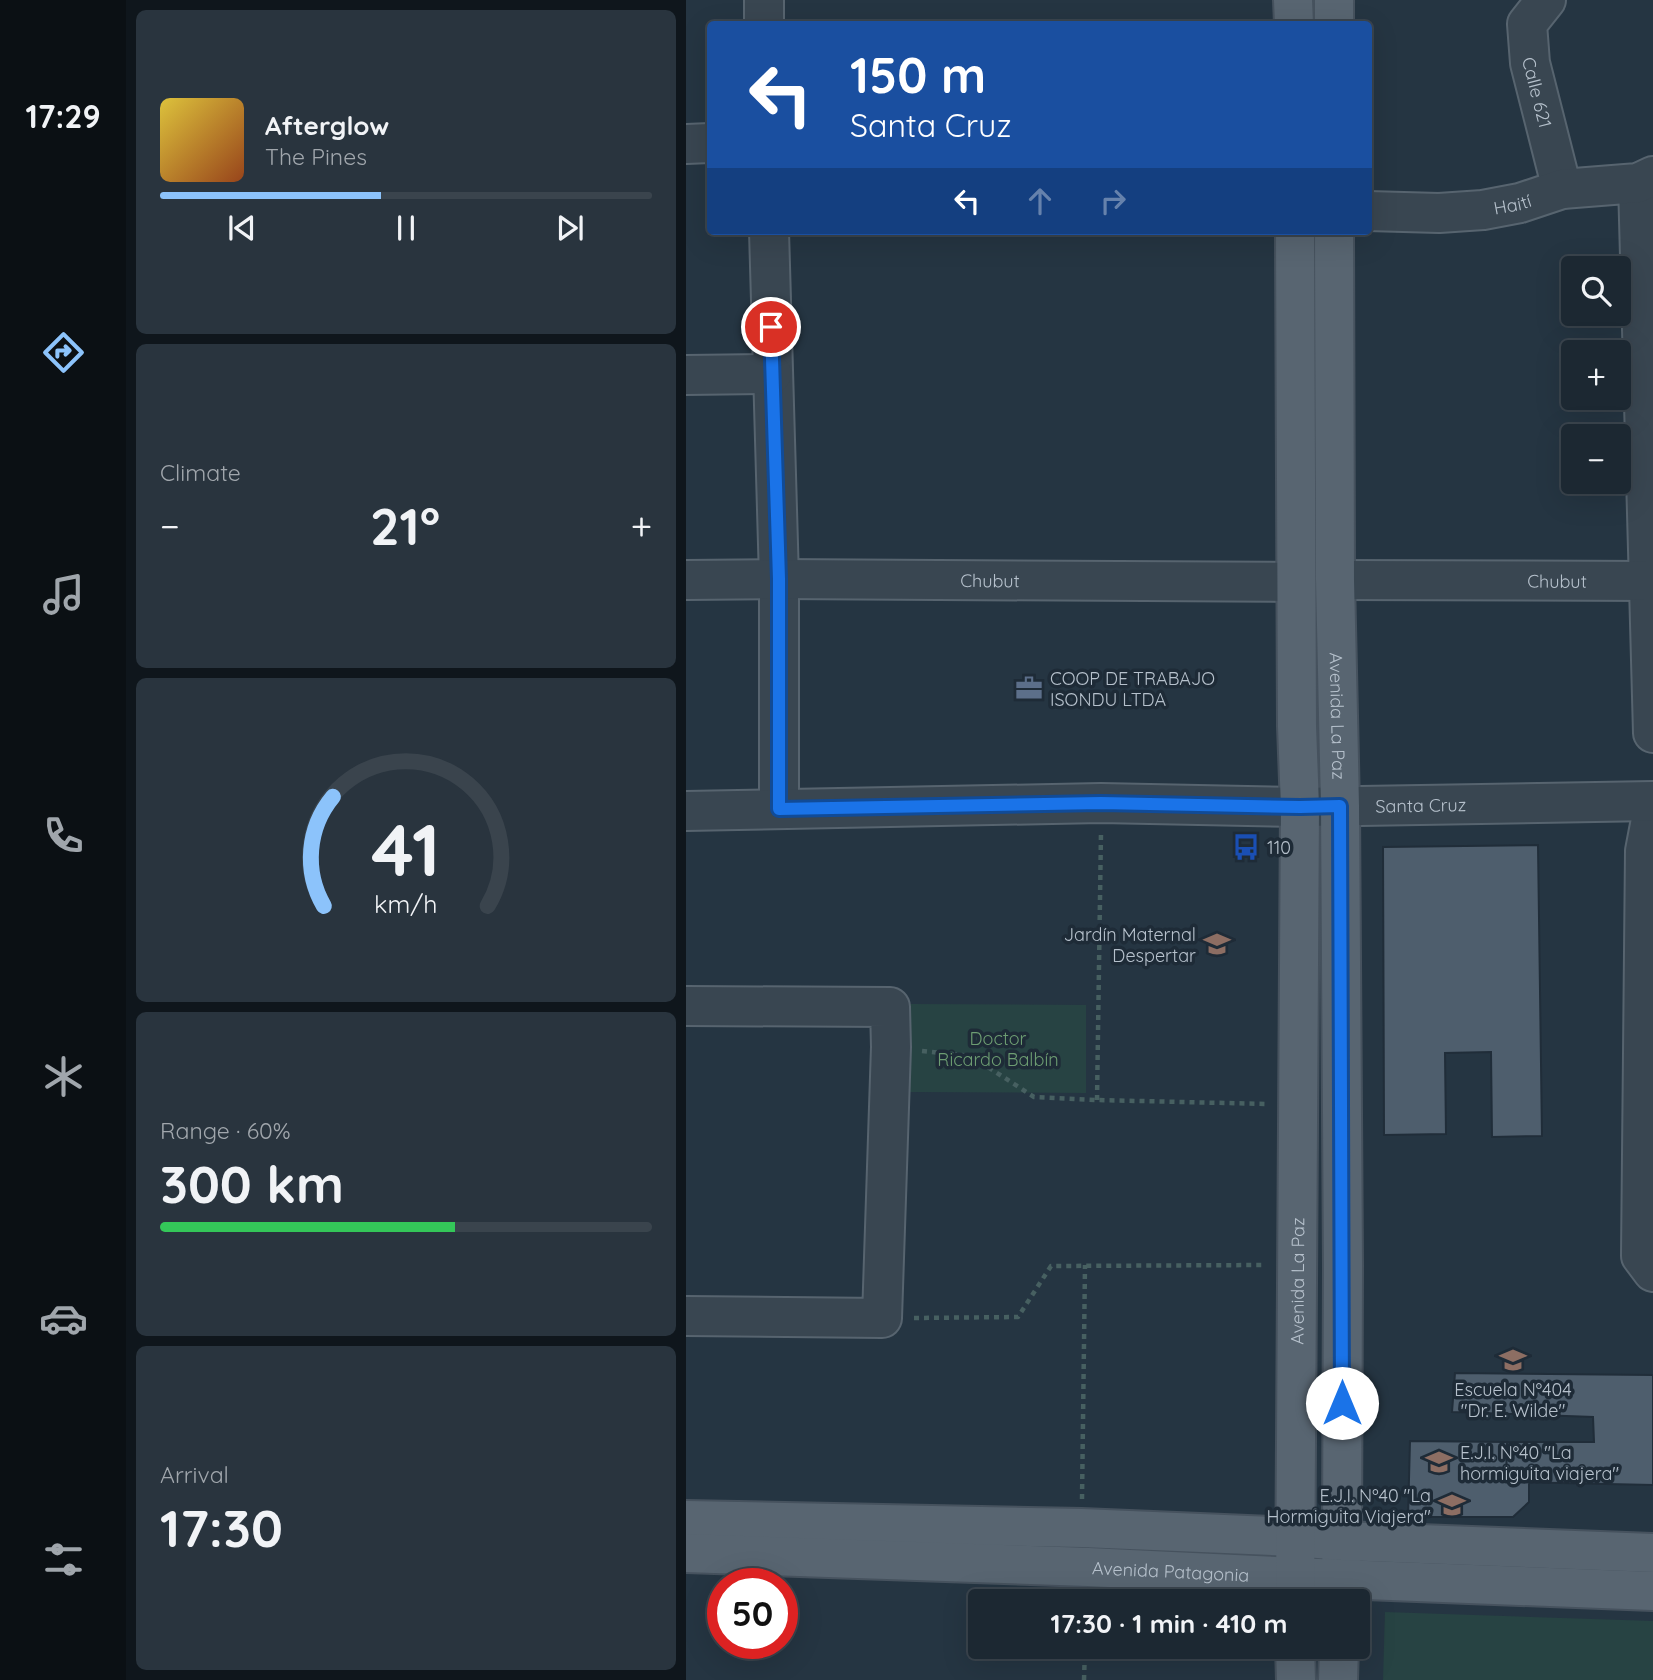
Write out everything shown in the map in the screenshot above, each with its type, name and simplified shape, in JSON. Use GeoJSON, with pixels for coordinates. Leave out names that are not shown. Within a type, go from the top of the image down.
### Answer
{"type":"FeatureCollection","features":[{"type":"Feature","properties":{"kind":"main road"},"geometry":{"type":"LineString","coordinates":[[1293,0],[1294,21]]}},
{"type":"Feature","properties":{"kind":"main road"},"geometry":{"type":"LineString","coordinates":[[1334,0],[1334,21]]}},
{"type":"Feature","properties":{"kind":"main road","name":"Avenida La Paz"},"geometry":{"type":"LineString","coordinates":[[1295,235],[1297,726],[1300,807],[1295,1589]]}},
{"type":"Feature","properties":{"kind":"main road","name":"Avenida La Paz"},"geometry":{"type":"LineString","coordinates":[[1334,235],[1343,1252],[1340,1589]]}},
{"type":"Feature","properties":{"kind":"main road"},"geometry":{"type":"LineString","coordinates":[[686,1520],[1082,1528],[1653,1553]]}},
{"type":"Feature","properties":{"kind":"main road","name":"Avenida Patagonia"},"geometry":{"type":"LineString","coordinates":[[686,1553],[1295,1589]]}},
{"type":"Feature","properties":{"kind":"main road","name":"Avenida Patagonia"},"geometry":{"type":"LineString","coordinates":[[1370,1590],[1653,1591]]}},
{"type":"Feature","properties":{"kind":"main road"},"geometry":{"type":"LineString","coordinates":[[1295,1659],[1296,1680]]}},
{"type":"Feature","properties":{"kind":"main road"},"geometry":{"type":"LineString","coordinates":[[1338,1680],[1339,1659]]}},
{"type":"Feature","properties":{"kind":"street"},"geometry":{"type":"LineString","coordinates":[[764,0],[764,21]]}},
{"type":"Feature","properties":{"kind":"street","name":"Calle 621"},"geometry":{"type":"LineString","coordinates":[[1546,0],[1527,24],[1530,63],[1562,189]]}},
{"type":"Feature","properties":{"kind":"street"},"geometry":{"type":"LineString","coordinates":[[686,144],[707,143]]}},
{"type":"Feature","properties":{"kind":"street"},"geometry":{"type":"LineString","coordinates":[[1645,179],[1653,733]]}},
{"type":"Feature","properties":{"kind":"street","name":"Haití"},"geometry":{"type":"LineString","coordinates":[[1372,211],[1439,213],[1483,210],[1562,189],[1645,179]]}},
{"type":"Feature","properties":{"kind":"street"},"geometry":{"type":"LineString","coordinates":[[769,235],[779,579],[779,809]]}},
{"type":"Feature","properties":{"kind":"street"},"geometry":{"type":"LineString","coordinates":[[686,375],[772,374]]}},
{"type":"Feature","properties":{"kind":"street","name":"Chubut"},"geometry":{"type":"LineString","coordinates":[[686,580],[1296,582]]}},
{"type":"Feature","properties":{"kind":"street","name":"Chubut"},"geometry":{"type":"LineString","coordinates":[[1335,580],[1651,581]]}},
{"type":"Feature","properties":{"kind":"street","name":"Santa Cruz"},"geometry":{"type":"LineString","coordinates":[[686,811],[1101,803],[1300,807],[1653,801]]}},
{"type":"Feature","properties":{"kind":"street"},"geometry":{"type":"LineString","coordinates":[[1647,1264],[1645,851],[1653,808]]}},
{"type":"Feature","properties":{"kind":"street"},"geometry":{"type":"LineString","coordinates":[[686,1006],[890,1007],[891,1048],[882,1318],[686,1316]]}},
{"type":"Feature","properties":{"kind":"path"},"geometry":{"type":"LineString","coordinates":[[1097,1100],[1101,803]]}},
{"type":"Feature","properties":{"kind":"path"},"geometry":{"type":"LineString","coordinates":[[891,1048],[971,1056],[1034,1097],[1297,1105]]}},
{"type":"Feature","properties":{"kind":"path"},"geometry":{"type":"LineString","coordinates":[[1082,1528],[1085,1265]]}},
{"type":"Feature","properties":{"kind":"path"},"geometry":{"type":"LineString","coordinates":[[882,1318],[1018,1317],[1051,1266],[1297,1265]]}},
{"type":"Feature","properties":{"kind":"path"},"geometry":{"type":"LineString","coordinates":[[1084,1680],[1085,1659]]}},
{"type":"Feature","properties":{"kind":"green space","name":"Doctor Ricardo Balbín"},"geometry":{"type":"Polygon","coordinates":[[[910,1004],[1086,1005],[1086,1093],[910,1092],[910,1004]]]}},
{"type":"Feature","properties":{"kind":"green space"},"geometry":{"type":"Polygon","coordinates":[[[1385,1612],[1653,1621],[1653,1680],[1383,1680],[1385,1612]]]}},
{"type":"Feature","properties":{"kind":"building"},"geometry":{"type":"Polygon","coordinates":[[[1538,845],[1542,1136],[1492,1137],[1491,1052],[1445,1053],[1446,1134],[1384,1135],[1383,847],[1538,845]]]}},
{"type":"Feature","properties":{"kind":"building"},"geometry":{"type":"Polygon","coordinates":[[[1455,1373],[1653,1375],[1653,1485],[1506,1482],[1507,1442],[1594,1442],[1593,1417],[1452,1412],[1455,1373]]]}},
{"type":"Feature","properties":{"kind":"building"},"geometry":{"type":"Polygon","coordinates":[[[1410,1441],[1507,1442],[1506,1482],[1529,1482],[1529,1502],[1513,1517],[1408,1517],[1410,1441]]]}},
{"type":"Feature","properties":{"kind":"place","name":"COOP DE TRABAJO ISONDU LTDA"},"geometry":{"type":"Point","coordinates":[1029,688]}},
{"type":"Feature","properties":{"kind":"place","name":"110"},"geometry":{"type":"Point","coordinates":[1246,847]}},
{"type":"Feature","properties":{"kind":"place","name":"Jardín Maternal Despertar"},"geometry":{"type":"Point","coordinates":[1217,944]}},
{"type":"Feature","properties":{"kind":"place","name":"Escuela Nº404 \"Dr. E. Wilde\""},"geometry":{"type":"Point","coordinates":[1513,1360]}},
{"type":"Feature","properties":{"kind":"place","name":"E.J.I. Nº40 \"La hormiguita viajera\""},"geometry":{"type":"Point","coordinates":[1439,1462]}},
{"type":"Feature","properties":{"kind":"place","name":"E.J.I. Nº40 \"La Hormiguita Viajera\""},"geometry":{"type":"Point","coordinates":[1452,1505]}},
{"type":"Feature","properties":{"kind":"route"},"geometry":{"type":"LineString","coordinates":[[771,327],[779,579],[779,809],[1101,803],[1340,806],[1342,1403]]}}]}
